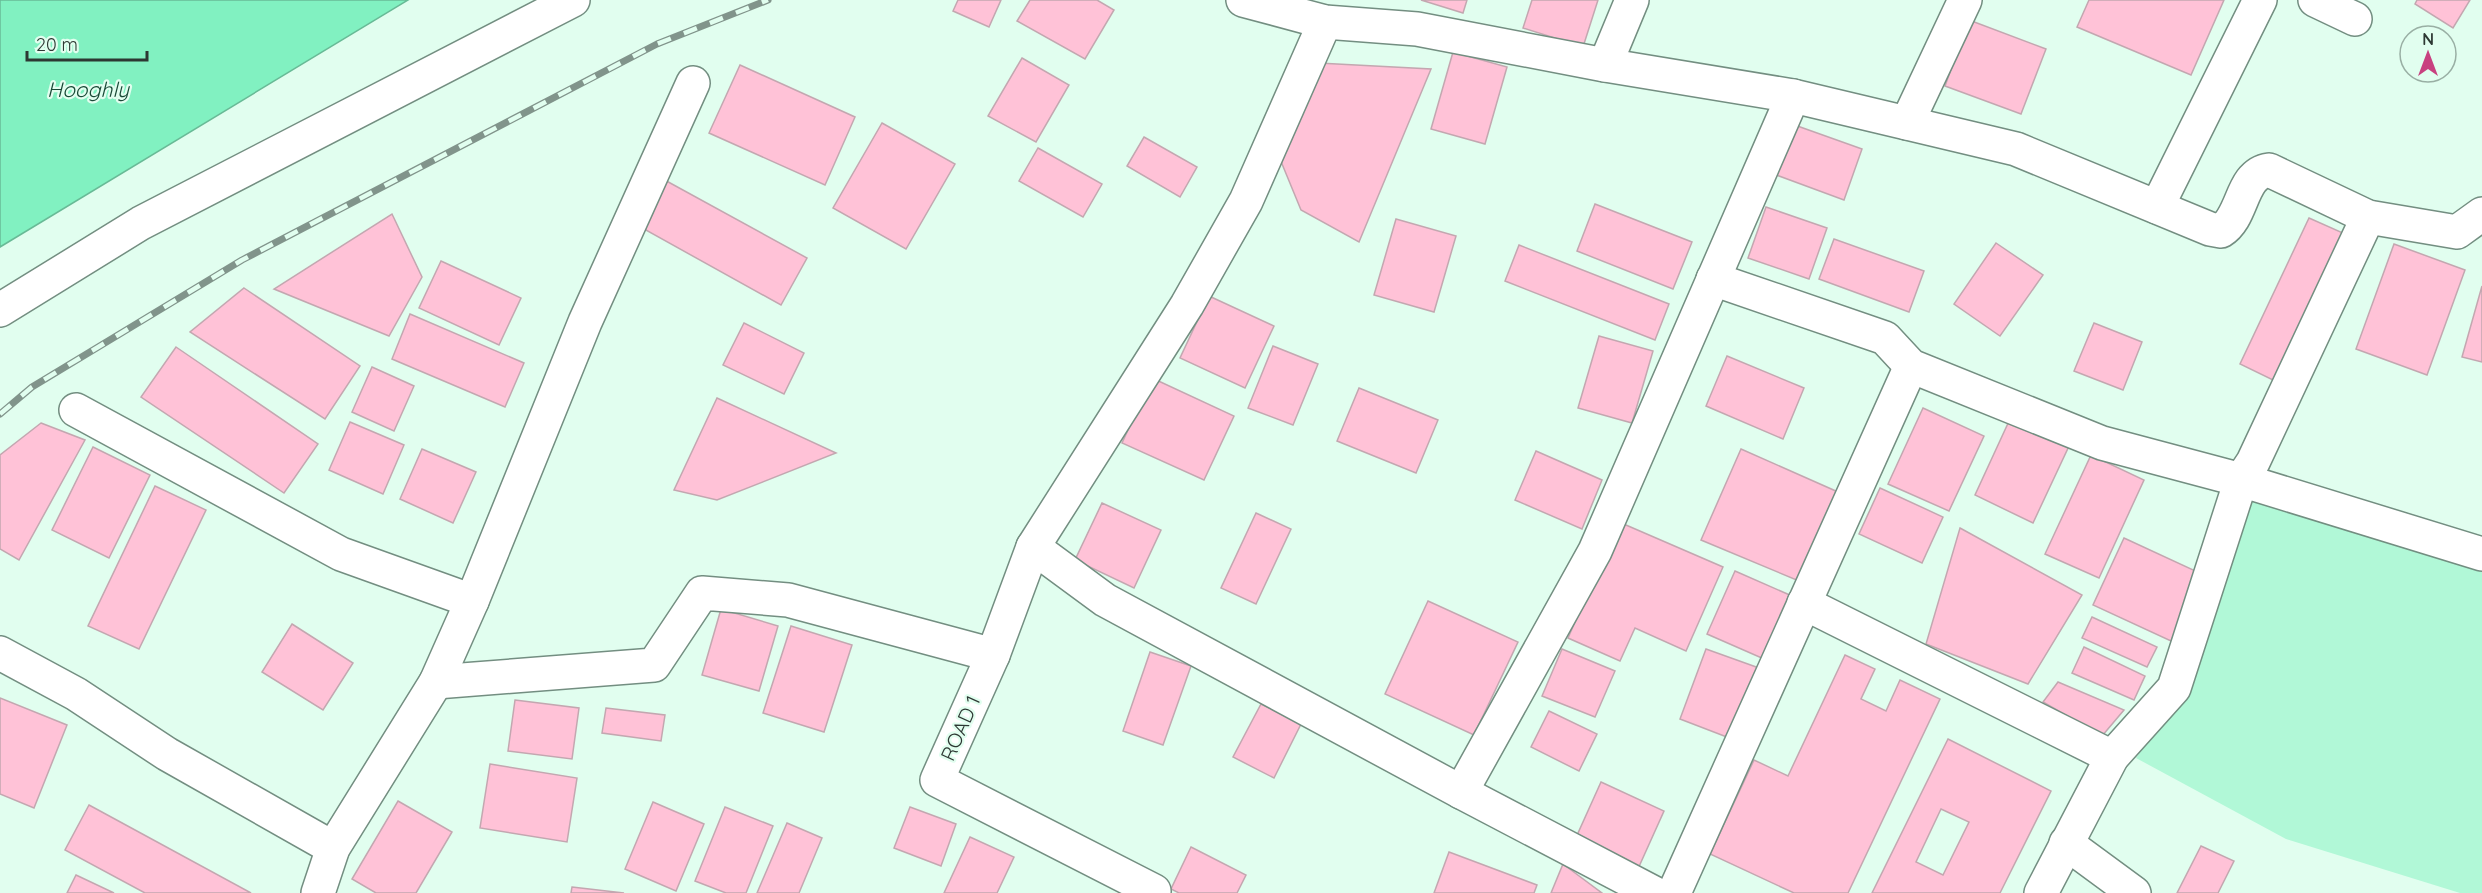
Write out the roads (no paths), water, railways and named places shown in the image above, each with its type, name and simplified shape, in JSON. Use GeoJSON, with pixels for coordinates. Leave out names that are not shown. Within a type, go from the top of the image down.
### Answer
{"type":"FeatureCollection","features":[{"type":"Feature","properties":{"kind":"street"},"geometry":{"type":"LineString","coordinates":[[0,310],[141,223],[573,0]]}},
{"type":"Feature","properties":{"kind":"street"},"geometry":{"type":"LineString","coordinates":[[1243,0],[1324,22],[1417,29],[1605,65],[1792,96],[1907,123],[2016,149],[2210,229],[2221,231],[2230,225],[2253,177],[2260,171],[2269,170],[2368,217],[2457,232],[2482,214]]}},
{"type":"Feature","properties":{"kind":"street"},"geometry":{"type":"LineString","coordinates":[[1605,65],[1632,0]]}},
{"type":"Feature","properties":{"kind":"street"},"geometry":{"type":"LineString","coordinates":[[1907,123],[1965,0]]}},
{"type":"Feature","properties":{"kind":"street"},"geometry":{"type":"LineString","coordinates":[[2157,207],[2260,0]]}},
{"type":"Feature","properties":{"kind":"street"},"geometry":{"type":"LineString","coordinates":[[2315,0],[2355,19]]}},
{"type":"Feature","properties":{"kind":"street","name":"ROAD 1"},"geometry":{"type":"LineString","coordinates":[[1153,893],[1154,891],[937,780],[993,655],[1033,547],[1187,305],[1246,201],[1324,22]]}},
{"type":"Feature","properties":{"kind":"street"},"geometry":{"type":"LineString","coordinates":[[318,893],[333,848],[436,682],[472,600],[585,322],[693,83]]}},
{"type":"Feature","properties":{"kind":"street"},"geometry":{"type":"LineString","coordinates":[[1461,792],[1595,551],[1792,96]]}},
{"type":"Feature","properties":{"kind":"street"},"geometry":{"type":"LineString","coordinates":[[2041,893],[2112,757],[2174,688],[2241,480],[2253,462],[2368,217]]}},
{"type":"Feature","properties":{"kind":"street"},"geometry":{"type":"LineString","coordinates":[[1713,279],[1885,338],[1911,366],[2102,443],[2241,480],[2482,554]]}},
{"type":"Feature","properties":{"kind":"street"},"geometry":{"type":"LineString","coordinates":[[1674,893],[1911,366]]}},
{"type":"Feature","properties":{"kind":"street"},"geometry":{"type":"LineString","coordinates":[[76,410],[341,554],[472,600]]}},
{"type":"Feature","properties":{"kind":"street"},"geometry":{"type":"LineString","coordinates":[[1033,547],[1105,600],[1654,893]]}},
{"type":"Feature","properties":{"kind":"street"},"geometry":{"type":"LineString","coordinates":[[436,682],[654,665],[702,593],[788,600],[993,655]]}},
{"type":"Feature","properties":{"kind":"street"},"geometry":{"type":"LineString","coordinates":[[1804,603],[2112,757]]}},
{"type":"Feature","properties":{"kind":"street"},"geometry":{"type":"LineString","coordinates":[[0,653],[76,694],[167,754],[333,848]]}},
{"type":"Feature","properties":{"kind":"street"},"geometry":{"type":"LineString","coordinates":[[2066,843],[2134,893]]}},
{"type":"Feature","properties":{"kind":"water","name":"Hooghly"},"geometry":{"type":"Polygon","coordinates":[[[0,0],[408,0],[0,247],[0,0]]]}},
{"type":"Feature","properties":{"kind":"railway"},"geometry":{"type":"LineString","coordinates":[[0,414],[32,387],[242,260],[657,44],[768,0]]}}]}
